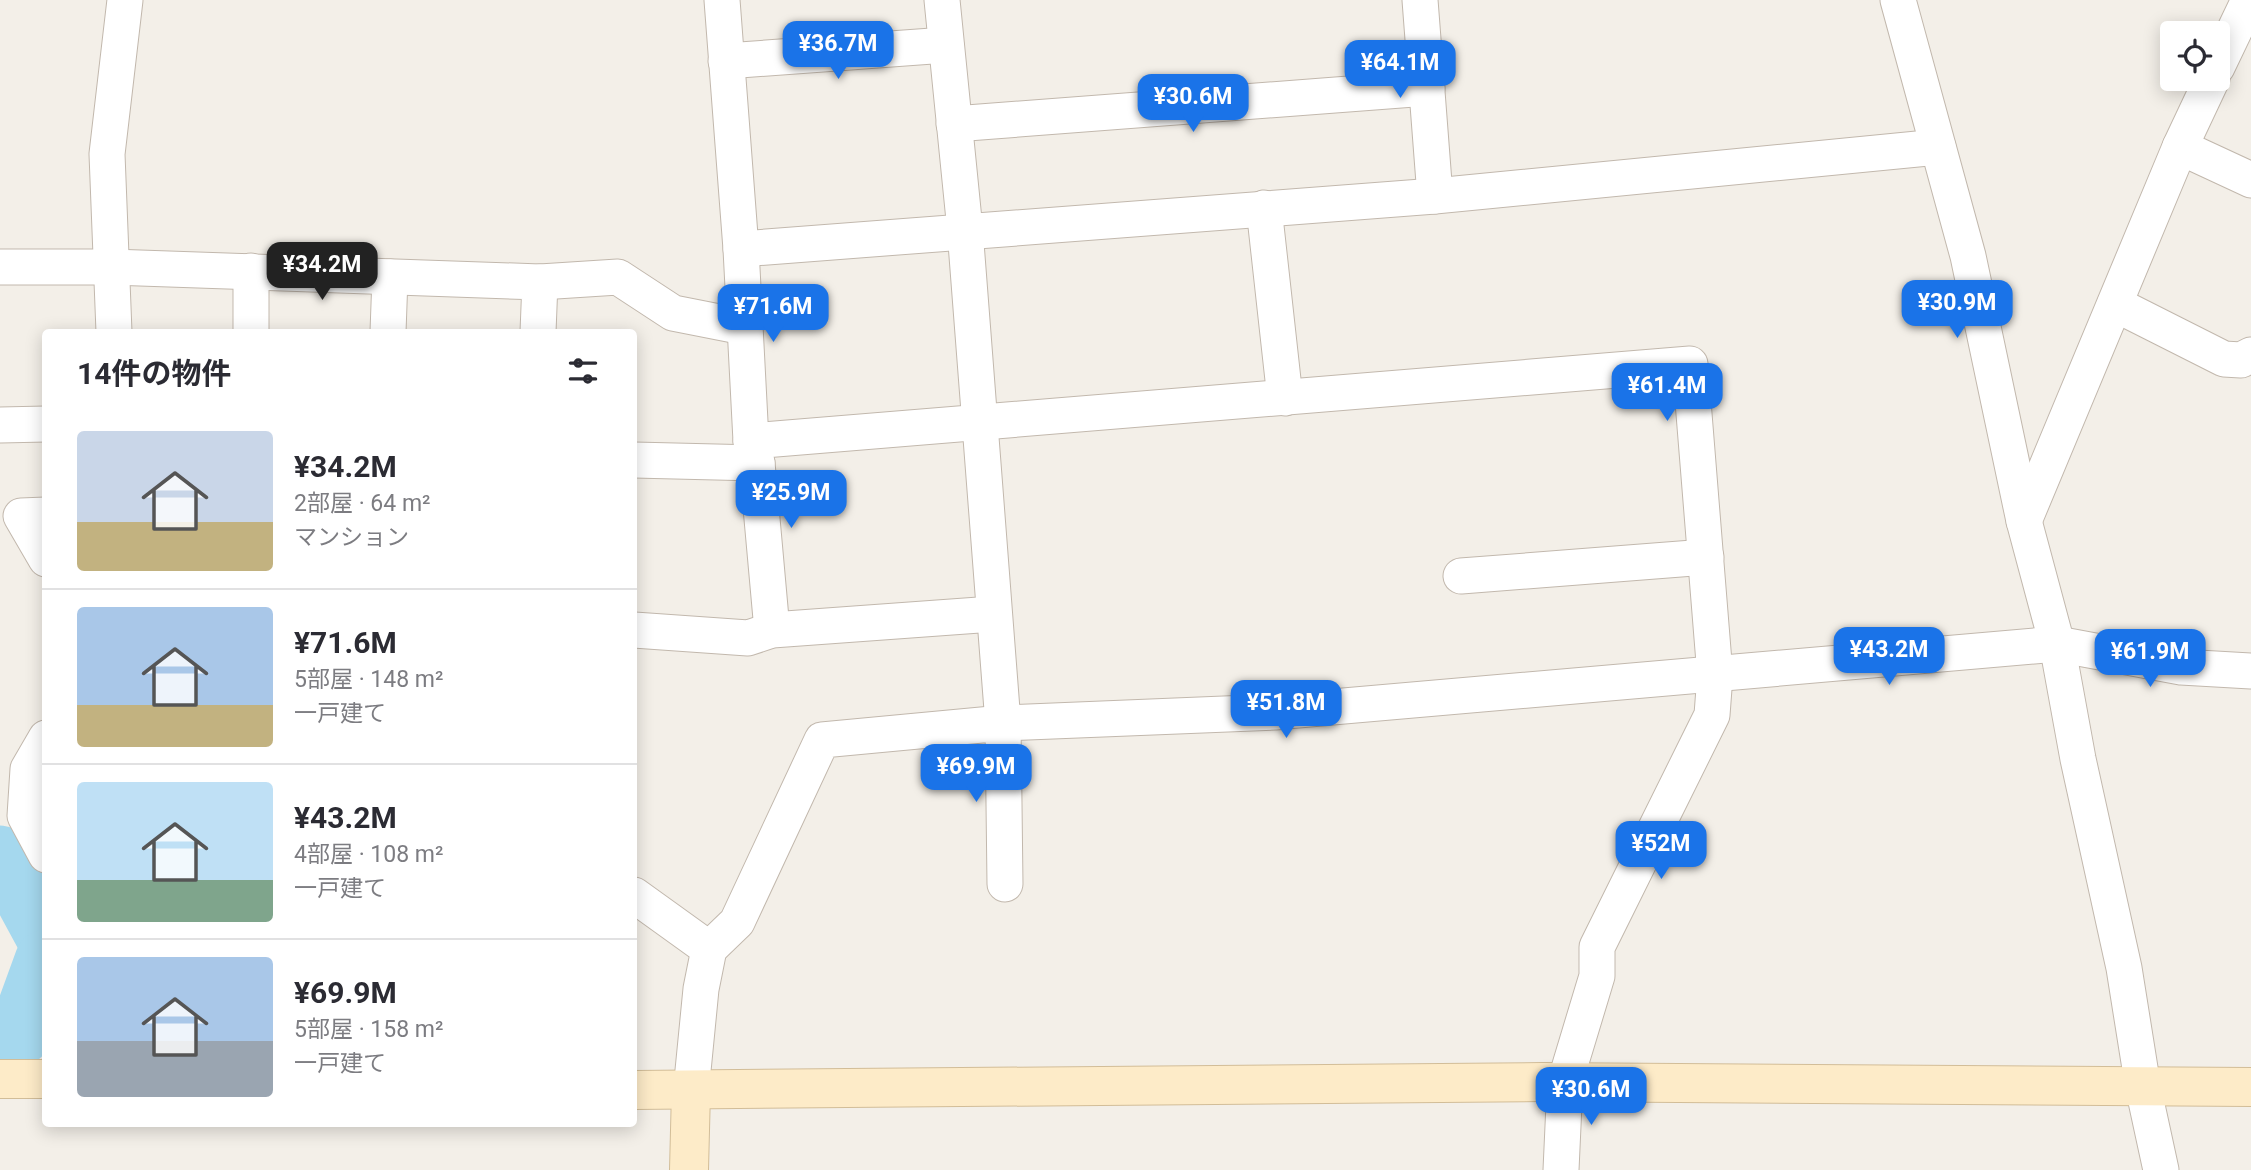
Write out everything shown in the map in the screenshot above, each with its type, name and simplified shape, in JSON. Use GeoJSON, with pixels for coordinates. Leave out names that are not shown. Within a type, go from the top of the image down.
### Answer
{"type":"FeatureCollection","features":[{"type":"Feature","properties":{"kind":"street"},"geometry":{"type":"LineString","coordinates":[[114,329],[107,154],[125,0]]}},
{"type":"Feature","properties":{"kind":"street"},"geometry":{"type":"LineString","coordinates":[[722,0],[741,249],[744,327],[772,630]]}},
{"type":"Feature","properties":{"kind":"street"},"geometry":{"type":"LineString","coordinates":[[942,0],[965,229],[1003,723],[1005,884]]}},
{"type":"Feature","properties":{"kind":"street"},"geometry":{"type":"LineString","coordinates":[[1420,0],[1435,196]]}},
{"type":"Feature","properties":{"kind":"street"},"geometry":{"type":"LineString","coordinates":[[1898,0],[1968,256],[2024,521],[2057,644],[2078,759],[2124,968],[2143,1087],[2161,1170]]}},
{"type":"Feature","properties":{"kind":"street"},"geometry":{"type":"LineString","coordinates":[[2230,39],[2249,0]]}},
{"type":"Feature","properties":{"kind":"street"},"geometry":{"type":"LineString","coordinates":[[726,61],[946,45]]}},
{"type":"Feature","properties":{"kind":"street"},"geometry":{"type":"LineString","coordinates":[[954,124],[1427,88]]}},
{"type":"Feature","properties":{"kind":"street"},"geometry":{"type":"LineString","coordinates":[[2024,521],[2179,147],[2205,91]]}},
{"type":"Feature","properties":{"kind":"street"},"geometry":{"type":"LineString","coordinates":[[741,249],[965,229],[1435,196],[1938,147]]}},
{"type":"Feature","properties":{"kind":"street"},"geometry":{"type":"LineString","coordinates":[[2179,147],[2251,180]]}},
{"type":"Feature","properties":{"kind":"street"},"geometry":{"type":"LineString","coordinates":[[1264,208],[1285,398]]}},
{"type":"Feature","properties":{"kind":"street"},"geometry":{"type":"LineString","coordinates":[[0,267],[111,267],[540,282],[618,277],[673,313],[744,327]]}},
{"type":"Feature","properties":{"kind":"street"},"geometry":{"type":"LineString","coordinates":[[250,329],[251,271]]}},
{"type":"Feature","properties":{"kind":"street"},"geometry":{"type":"LineString","coordinates":[[388,329],[390,277]]}},
{"type":"Feature","properties":{"kind":"street"},"geometry":{"type":"LineString","coordinates":[[538,329],[540,282]]}},
{"type":"Feature","properties":{"kind":"street"},"geometry":{"type":"LineString","coordinates":[[2115,304],[2224,359],[2241,360],[2251,355]]}},
{"type":"Feature","properties":{"kind":"street"},"geometry":{"type":"LineString","coordinates":[[637,460],[754,452],[979,424],[1690,365],[1715,675],[1712,715],[1597,947],[1597,976],[1564,1082],[1561,1170]]}},
{"type":"Feature","properties":{"kind":"street"},"geometry":{"type":"LineString","coordinates":[[0,425],[42,424]]}},
{"type":"Feature","properties":{"kind":"street"},"geometry":{"type":"LineString","coordinates":[[42,515],[21,516],[42,552]]}},
{"type":"Feature","properties":{"kind":"street"},"geometry":{"type":"LineString","coordinates":[[1461,576],[1706,557]]}},
{"type":"Feature","properties":{"kind":"street"},"geometry":{"type":"LineString","coordinates":[[637,630],[748,638],[772,630],[993,614]]}},
{"type":"Feature","properties":{"kind":"street"},"geometry":{"type":"LineString","coordinates":[[689,1170],[691,1091],[701,989],[709,949],[737,922],[822,740],[1003,723],[1275,712],[2057,644],[2181,667],[2251,671]]}},
{"type":"Feature","properties":{"kind":"street"},"geometry":{"type":"LineString","coordinates":[[42,745],[28,769],[23,815],[42,848]]}},
{"type":"Feature","properties":{"kind":"street"},"geometry":{"type":"LineString","coordinates":[[637,897],[709,949]]}},
{"type":"Feature","properties":{"kind":"street"},"geometry":{"type":"LineString","coordinates":[[0,1079],[42,1079]]}},
{"type":"Feature","properties":{"kind":"street"},"geometry":{"type":"LineString","coordinates":[[637,1090],[1564,1082],[2251,1087]]}},
{"type":"Feature","properties":{"kind":"waterway"},"geometry":{"type":"LineString","coordinates":[[0,857],[13,873],[42,927]]}},
{"type":"Feature","properties":{"kind":"waterway"},"geometry":{"type":"LineString","coordinates":[[19,1035],[42,972]]}}]}
